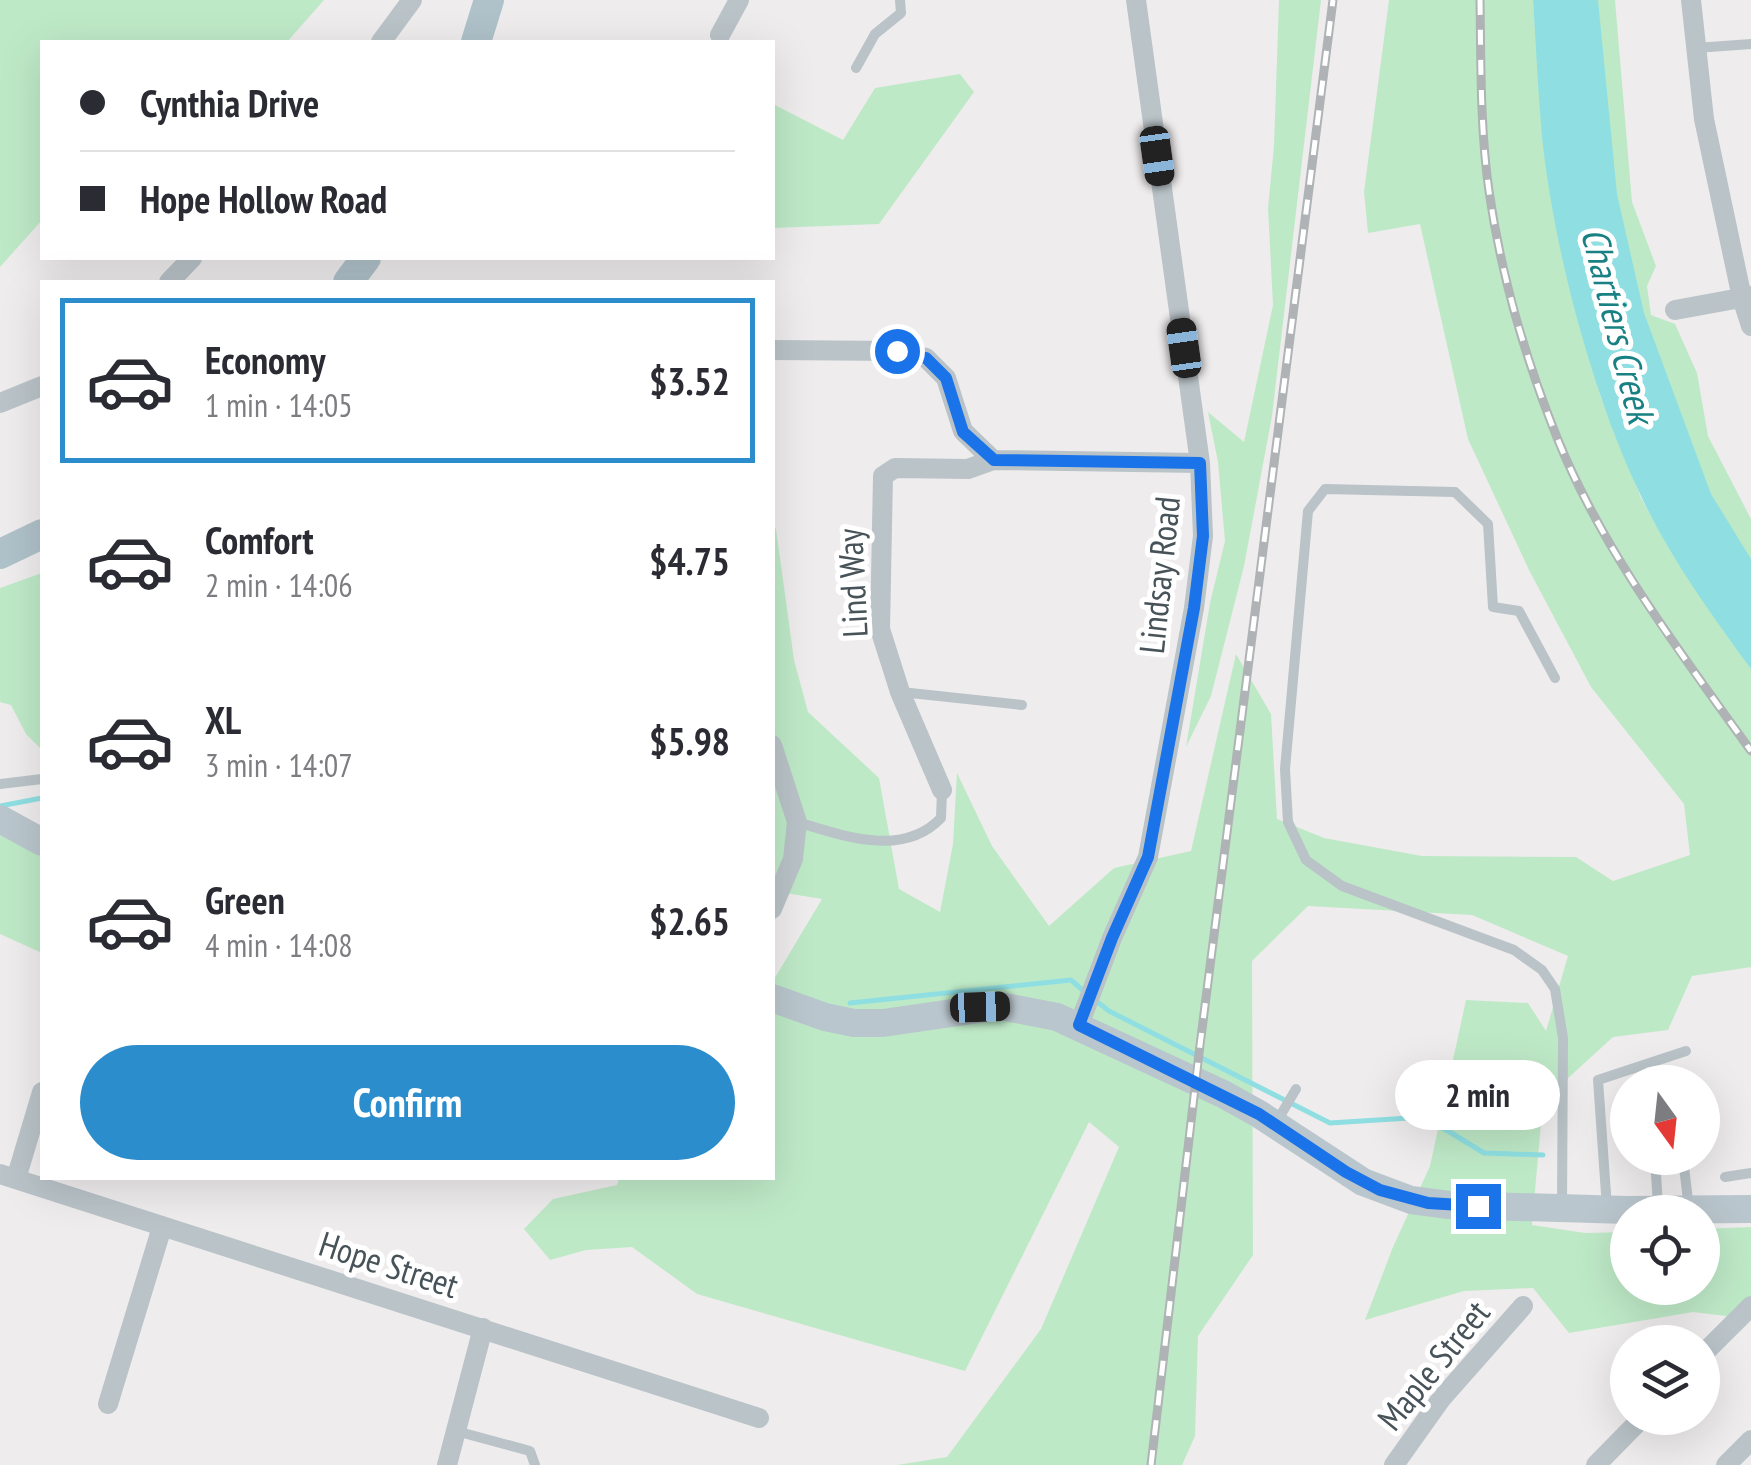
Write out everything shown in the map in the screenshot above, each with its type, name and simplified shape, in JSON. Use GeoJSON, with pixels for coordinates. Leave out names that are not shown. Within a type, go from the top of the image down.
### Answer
{"type":"FeatureCollection","features":[{"type":"Feature","properties":{"kind":"main road"},"geometry":{"type":"LineString","coordinates":[[477,40],[489,0]]}},
{"type":"Feature","properties":{"kind":"main road"},"geometry":{"type":"LineString","coordinates":[[0,554],[40,535]]}},
{"type":"Feature","properties":{"kind":"main road"},"geometry":{"type":"LineString","coordinates":[[1,820],[40,841]]}},
{"type":"Feature","properties":{"kind":"main road"},"geometry":{"type":"LineString","coordinates":[[775,999],[825,1018],[854,1023],[883,1023],[1000,1006],[1082,1017],[1276,1124],[1363,1182],[1395,1196],[1449,1205],[1610,1209]]}},
{"type":"Feature","properties":{"kind":"main road"},"geometry":{"type":"LineString","coordinates":[[1720,1210],[1751,1209]]}},
{"type":"Feature","properties":{"kind":"street"},"geometry":{"type":"LineString","coordinates":[[382,40],[412,0]]}},
{"type":"Feature","properties":{"kind":"street"},"geometry":{"type":"LineString","coordinates":[[720,35],[740,0]]}},
{"type":"Feature","properties":{"kind":"street","name":"Lindsay Road"},"geometry":{"type":"LineString","coordinates":[[1082,1017],[1148,857],[1194,608],[1203,536],[1200,463],[1136,0]]}},
{"type":"Feature","properties":{"kind":"street"},"geometry":{"type":"LineString","coordinates":[[1690,0],[1704,118],[1751,326]]}},
{"type":"Feature","properties":{"kind":"street"},"geometry":{"type":"LineString","coordinates":[[171,280],[190,260]]}},
{"type":"Feature","properties":{"kind":"street"},"geometry":{"type":"LineString","coordinates":[[1675,310],[1746,297]]}},
{"type":"Feature","properties":{"kind":"street"},"geometry":{"type":"LineString","coordinates":[[775,350],[897,351],[926,358],[946,378],[963,432],[994,460],[1200,463]]}},
{"type":"Feature","properties":{"kind":"street"},"geometry":{"type":"LineString","coordinates":[[0,403],[40,387]]}},
{"type":"Feature","properties":{"kind":"street","name":"Lind Way"},"geometry":{"type":"LineString","coordinates":[[942,790],[900,692],[880,629],[884,476],[894,468],[968,469],[994,460]]}},
{"type":"Feature","properties":{"kind":"street"},"geometry":{"type":"LineString","coordinates":[[775,754],[797,822],[793,859],[775,903]]}},
{"type":"Feature","properties":{"kind":"street"},"geometry":{"type":"LineString","coordinates":[[8,1176],[40,1097]]}},
{"type":"Feature","properties":{"kind":"street","name":"Hope Street"},"geometry":{"type":"LineString","coordinates":[[8,1176],[759,1418]]}},
{"type":"Feature","properties":{"kind":"street"},"geometry":{"type":"LineString","coordinates":[[108,1404],[162,1227]]}},
{"type":"Feature","properties":{"kind":"street","name":"Maple Street"},"geometry":{"type":"LineString","coordinates":[[1394,1465],[1442,1399],[1523,1306]]}},
{"type":"Feature","properties":{"kind":"street"},"geometry":{"type":"LineString","coordinates":[[1720,1337],[1751,1306]]}},
{"type":"Feature","properties":{"kind":"street"},"geometry":{"type":"LineString","coordinates":[[448,1465],[482,1328]]}},
{"type":"Feature","properties":{"kind":"street"},"geometry":{"type":"LineString","coordinates":[[1596,1465],[1625,1435]]}},
{"type":"Feature","properties":{"kind":"street"},"geometry":{"type":"LineString","coordinates":[[1726,1465],[1751,1440]]}},
{"type":"Feature","properties":{"kind":"lane"},"geometry":{"type":"LineString","coordinates":[[856,68],[875,34],[901,13],[900,0]]}},
{"type":"Feature","properties":{"kind":"lane"},"geometry":{"type":"LineString","coordinates":[[1696,48],[1751,44]]}},
{"type":"Feature","properties":{"kind":"lane"},"geometry":{"type":"LineString","coordinates":[[1555,678],[1518,611],[1492,607],[1488,524],[1455,492],[1325,489],[1308,511],[1285,769],[1288,822],[1306,860],[1342,886],[1514,950],[1542,970],[1555,990],[1563,1038],[1562,1207]]}},
{"type":"Feature","properties":{"kind":"lane"},"geometry":{"type":"LineString","coordinates":[[900,692],[1022,705]]}},
{"type":"Feature","properties":{"kind":"lane"},"geometry":{"type":"LineString","coordinates":[[0,784],[40,779]]}},
{"type":"Feature","properties":{"kind":"lane"},"geometry":{"type":"LineString","coordinates":[[797,822],[838,834],[895,842],[927,832],[940,818],[942,790]]}},
{"type":"Feature","properties":{"kind":"lane"},"geometry":{"type":"LineString","coordinates":[[1607,1209],[1598,1080],[1686,1051]]}},
{"type":"Feature","properties":{"kind":"lane"},"geometry":{"type":"LineString","coordinates":[[1276,1124],[1296,1089]]}},
{"type":"Feature","properties":{"kind":"lane"},"geometry":{"type":"LineString","coordinates":[[1725,1177],[1751,1174]]}},
{"type":"Feature","properties":{"kind":"lane"},"geometry":{"type":"LineString","coordinates":[[456,1431],[530,1451],[535,1465]]}},
{"type":"Feature","properties":{"kind":"green space"},"geometry":{"type":"Polygon","coordinates":[[[0,0],[324,0],[289,40],[40,40],[40,222],[0,267],[0,0]]]}},
{"type":"Feature","properties":{"kind":"green space"},"geometry":{"type":"Polygon","coordinates":[[[1279,0],[1321,0],[1272,416],[1244,566],[1211,696],[1186,747],[1210,603],[1225,541],[1218,462],[1208,412],[1244,442],[1273,305],[1268,208],[1279,0]]]}},
{"type":"Feature","properties":{"kind":"green space"},"geometry":{"type":"Polygon","coordinates":[[[1389,0],[1533,0],[1547,174],[1601,398],[1641,498],[1673,555],[1751,669],[1751,967],[1692,976],[1668,1030],[1613,1037],[1543,1101],[1532,1225],[1610,1232],[1610,1305],[1720,1305],[1720,1228],[1751,1227],[1751,1319],[1693,1312],[1569,1333],[1533,1288],[1464,1291],[1365,1320],[1430,1166],[1466,1000],[1528,1003],[1546,1031],[1568,956],[1472,915],[1308,906],[1252,961],[1253,1255],[1198,1336],[1195,1436],[1182,1465],[897,1465],[947,1457],[1041,1329],[1119,1147],[1089,1122],[965,1371],[697,1294],[632,1247],[586,1250],[550,1260],[524,1229],[553,1199],[617,1185],[618,1180],[775,1180],[775,978],[822,899],[775,891],[775,528],[794,660],[808,712],[879,778],[899,889],[940,912],[953,844],[957,773],[992,846],[1049,926],[1114,868],[1191,851],[1236,654],[1271,714],[1277,819],[1324,838],[1422,856],[1576,857],[1613,881],[1690,855],[1684,804],[1591,687],[1529,570],[1468,439],[1420,224],[1368,233],[1364,192],[1389,0]]]}},
{"type":"Feature","properties":{"kind":"green space"},"geometry":{"type":"Polygon","coordinates":[[[1593,0],[1615,0],[1632,202],[1656,266],[1647,286],[1651,315],[1675,324],[1697,373],[1708,436],[1751,519],[1751,578],[1671,423],[1621,272],[1593,0]]]}},
{"type":"Feature","properties":{"kind":"green space"},"geometry":{"type":"Polygon","coordinates":[[[960,74],[974,92],[879,224],[775,228],[775,105],[843,140],[875,88],[960,74]]]}},
{"type":"Feature","properties":{"kind":"green space"},"geometry":{"type":"Polygon","coordinates":[[[40,574],[40,748],[26,734],[11,705],[0,702],[0,588],[40,574]]]}},
{"type":"Feature","properties":{"kind":"green space"},"geometry":{"type":"Polygon","coordinates":[[[0,832],[40,855],[40,952],[0,934],[0,832]]]}},
{"type":"Feature","properties":{"kind":"water","name":"Chartiers Creek"},"geometry":{"type":"Polygon","coordinates":[[[1533,0],[1598,0],[1617,194],[1644,313],[1711,494],[1751,559],[1751,669],[1652,519],[1623,456],[1591,367],[1566,273],[1548,181],[1533,0]]]}},
{"type":"Feature","properties":{"kind":"waterway"},"geometry":{"type":"LineString","coordinates":[[0,806],[40,798]]}},
{"type":"Feature","properties":{"kind":"waterway"},"geometry":{"type":"LineString","coordinates":[[850,1003],[1071,980],[1086,993]]}},
{"type":"Feature","properties":{"kind":"waterway"},"geometry":{"type":"LineString","coordinates":[[1095,1000],[1109,1011],[1330,1123],[1425,1117],[1484,1153],[1543,1155]]}},
{"type":"Feature","properties":{"kind":"railway"},"geometry":{"type":"LineString","coordinates":[[1151,1465],[1200,1045],[1333,0]]}},
{"type":"Feature","properties":{"kind":"railway"},"geometry":{"type":"LineString","coordinates":[[1480,0],[1484,143],[1494,223],[1516,317],[1546,410],[1577,482],[1621,562],[1751,751]]}},
{"type":"Feature","properties":{"kind":"route"},"geometry":{"type":"LineString","coordinates":[[897,351],[926,358],[946,378],[963,432],[994,460],[1200,463],[1203,536],[1194,608],[1148,857],[1079,1025],[1259,1114],[1380,1190],[1428,1203],[1478,1206]]}}]}
